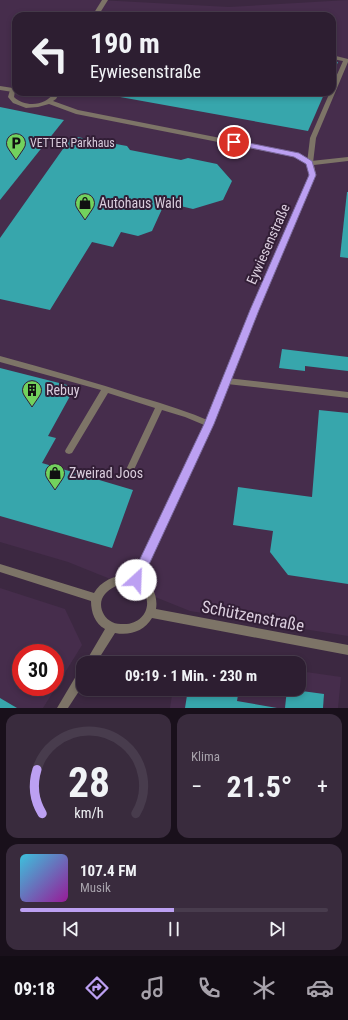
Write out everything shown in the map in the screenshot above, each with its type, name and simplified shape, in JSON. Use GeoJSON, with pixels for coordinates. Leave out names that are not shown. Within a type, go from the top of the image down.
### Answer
{"type":"FeatureCollection","features":[{"type":"Feature","properties":{"kind":"street"},"geometry":{"type":"LineString","coordinates":[[98,12],[105,0]]}},
{"type":"Feature","properties":{"kind":"street","name":"Eywiesenstraße"},"geometry":{"type":"LineString","coordinates":[[336,59],[346,60],[336,84]]}},
{"type":"Feature","properties":{"kind":"street"},"geometry":{"type":"LineString","coordinates":[[0,88],[12,89]]}},
{"type":"Feature","properties":{"kind":"street"},"geometry":{"type":"LineString","coordinates":[[12,92],[11,94],[14,101],[24,105],[37,106],[50,102],[55,96]]}},
{"type":"Feature","properties":{"kind":"street","name":"Eywiesenstraße"},"geometry":{"type":"LineString","coordinates":[[136,580],[209,424],[254,310],[313,175],[310,163],[313,138],[331,96]]}},
{"type":"Feature","properties":{"kind":"street"},"geometry":{"type":"LineString","coordinates":[[50,102],[76,112],[296,155],[310,163],[348,159]]}},
{"type":"Feature","properties":{"kind":"street"},"geometry":{"type":"LineString","coordinates":[[0,359],[86,382],[188,415],[209,424]]}},
{"type":"Feature","properties":{"kind":"street"},"geometry":{"type":"LineString","coordinates":[[226,381],[348,395]]}},
{"type":"Feature","properties":{"kind":"street"},"geometry":{"type":"LineString","coordinates":[[69,451],[106,389]]}},
{"type":"Feature","properties":{"kind":"street"},"geometry":{"type":"LineString","coordinates":[[128,474],[160,406]]}},
{"type":"Feature","properties":{"kind":"street"},"geometry":{"type":"LineString","coordinates":[[0,568],[95,598]]}},
{"type":"Feature","properties":{"kind":"street"},"geometry":{"type":"LineString","coordinates":[[123,579],[136,580],[144,585],[151,594],[153,604],[151,613],[144,623],[134,628],[123,630],[112,628],[103,622],[97,614],[95,598],[104,586],[114,581],[123,579]]}},
{"type":"Feature","properties":{"kind":"street","name":"Schützenstraße"},"geometry":{"type":"LineString","coordinates":[[151,613],[348,650]]}},
{"type":"Feature","properties":{"kind":"street"},"geometry":{"type":"LineString","coordinates":[[94,656],[112,628]]}},
{"type":"Feature","properties":{"kind":"street"},"geometry":{"type":"LineString","coordinates":[[62,708],[76,685]]}},
{"type":"Feature","properties":{"kind":"shaded area"},"geometry":{"type":"Polygon","coordinates":[[[0,0],[99,0],[229,7],[348,0],[348,636],[190,611],[68,562],[0,542],[0,0]]]}},
{"type":"Feature","properties":{"kind":"shaded area"},"geometry":{"type":"Polygon","coordinates":[[[0,588],[65,609],[82,645],[64,674],[64,644],[12,644],[12,696],[50,696],[43,708],[0,708],[0,588]]]}},
{"type":"Feature","properties":{"kind":"shaded area"},"geometry":{"type":"Polygon","coordinates":[[[306,672],[341,677],[338,708],[170,708],[172,696],[306,696],[306,672]]]}},
{"type":"Feature","properties":{"kind":"building"},"geometry":{"type":"Polygon","coordinates":[[[115,96],[323,96],[308,131],[115,96]]]}},
{"type":"Feature","properties":{"kind":"building","name":"VETTER Parkhaus"},"geometry":{"type":"Polygon","coordinates":[[[0,107],[64,120],[0,200],[0,107]]]}},
{"type":"Feature","properties":{"kind":"building","name":"Autohaus Wald"},"geometry":{"type":"Polygon","coordinates":[[[77,137],[127,146],[130,150],[181,160],[188,158],[217,164],[232,181],[223,200],[193,209],[176,205],[162,209],[152,231],[138,236],[121,232],[113,247],[92,242],[50,310],[0,299],[0,238],[70,139],[77,137]]]}},
{"type":"Feature","properties":{"kind":"building"},"geometry":{"type":"Polygon","coordinates":[[[348,192],[348,258],[340,257],[348,192]]]}},
{"type":"Feature","properties":{"kind":"building"},"geometry":{"type":"Polygon","coordinates":[[[282,349],[348,357],[348,371],[305,366],[305,371],[279,368],[282,349]]]}},
{"type":"Feature","properties":{"kind":"building"},"geometry":{"type":"Polygon","coordinates":[[[0,368],[75,387],[48,436],[56,438],[42,463],[133,490],[112,548],[0,516],[0,368]]]}},
{"type":"Feature","properties":{"kind":"building"},"geometry":{"type":"Polygon","coordinates":[[[319,410],[348,413],[348,584],[288,575],[270,552],[273,531],[233,525],[238,487],[312,497],[319,410]]]}},
{"type":"Feature","properties":{"kind":"building"},"geometry":{"type":"Polygon","coordinates":[[[306,692],[324,694],[323,708],[285,708],[286,696],[306,696],[306,692]]]}},
{"type":"Feature","properties":{"kind":"building"},"geometry":{"type":"Polygon","coordinates":[[[187,696],[238,696],[237,701],[277,708],[185,708],[187,696]]]}},
{"type":"Feature","properties":{"kind":"building"},"geometry":{"type":"Polygon","coordinates":[[[0,698],[17,708],[0,708],[0,698]]]}},
{"type":"Feature","properties":{"kind":"place","name":"VETTER Parkhaus"},"geometry":{"type":"Point","coordinates":[16,160]}},
{"type":"Feature","properties":{"kind":"place","name":"Autohaus Wald"},"geometry":{"type":"Point","coordinates":[85,220]}},
{"type":"Feature","properties":{"kind":"place","name":"Rebuy"},"geometry":{"type":"Point","coordinates":[32,407]}},
{"type":"Feature","properties":{"kind":"place","name":"Zweirad Joos"},"geometry":{"type":"Point","coordinates":[55,490]}},
{"type":"Feature","properties":{"kind":"route"},"geometry":{"type":"LineString","coordinates":[[136,580],[209,424],[254,310],[313,175],[310,163],[296,155],[234,142]]}}]}
